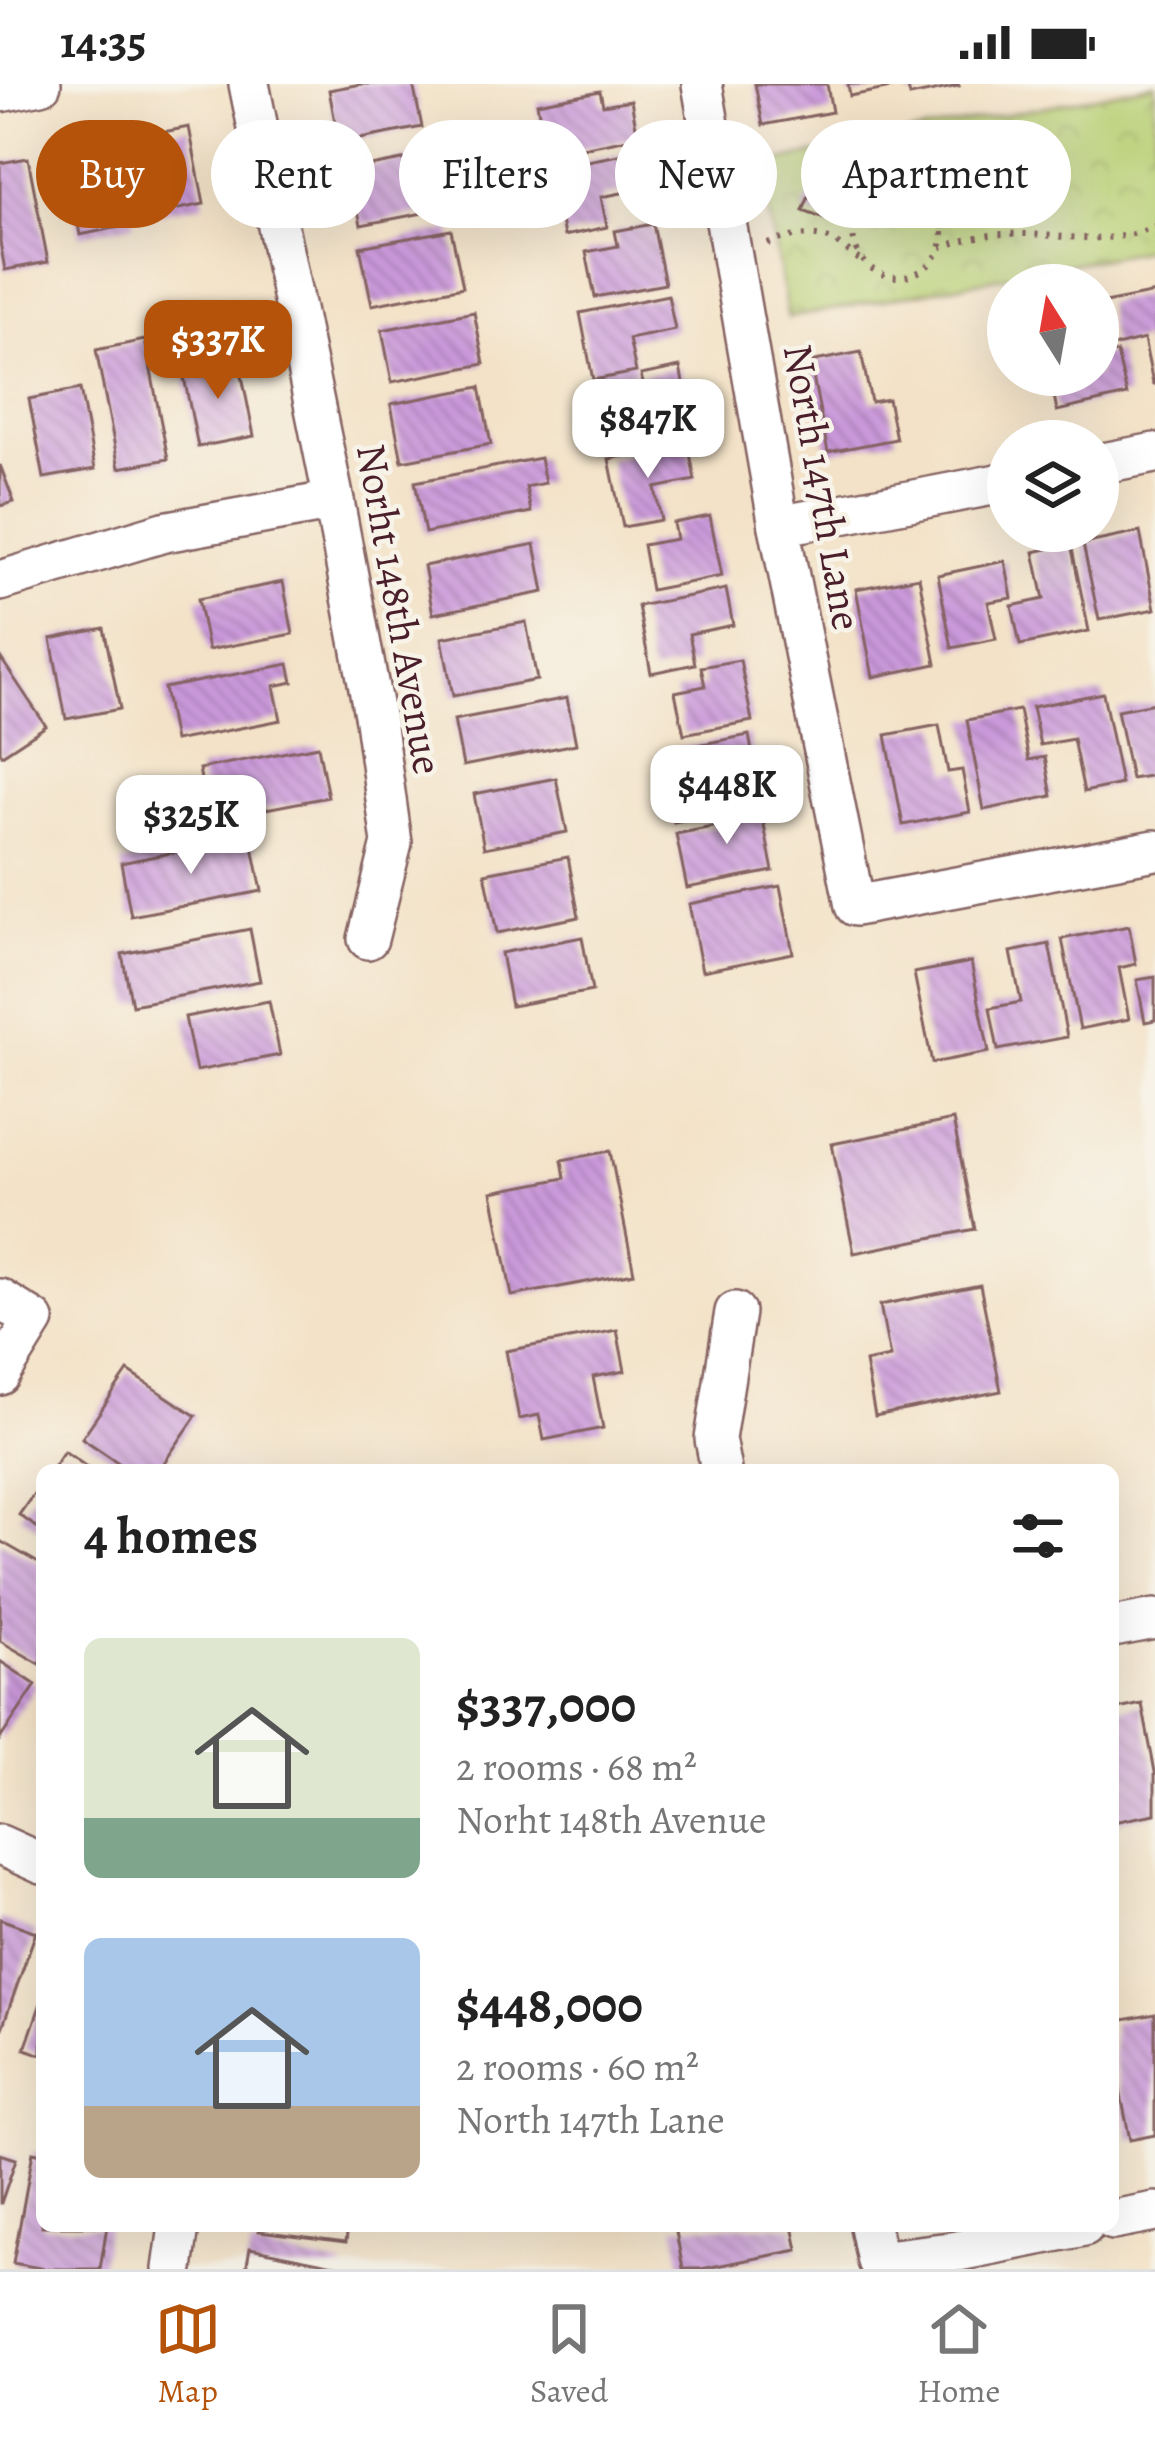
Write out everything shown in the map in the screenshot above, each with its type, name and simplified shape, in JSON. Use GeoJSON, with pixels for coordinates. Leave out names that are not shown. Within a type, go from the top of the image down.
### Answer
{"type":"FeatureCollection","features":[{"type":"Feature","properties":{"kind":"street"},"geometry":{"type":"LineString","coordinates":[[0,92],[41,84]]}},
{"type":"Feature","properties":{"kind":"street","name":"Norht 148th Avenue"},"geometry":{"type":"LineString","coordinates":[[249,84],[375,720],[392,843],[368,939]]}},
{"type":"Feature","properties":{"kind":"street","name":"North 147th Lane"},"geometry":{"type":"LineString","coordinates":[[702,84],[779,526],[855,906],[1155,850]]}},
{"type":"Feature","properties":{"kind":"street"},"geometry":{"type":"LineString","coordinates":[[1119,460],[1155,453]]}},
{"type":"Feature","properties":{"kind":"street"},"geometry":{"type":"LineString","coordinates":[[779,526],[987,486]]}},
{"type":"Feature","properties":{"kind":"street"},"geometry":{"type":"LineString","coordinates":[[0,581],[164,532],[334,501]]}},
{"type":"Feature","properties":{"kind":"street"},"geometry":{"type":"LineString","coordinates":[[0,1299],[34,1320],[0,1375]]}},
{"type":"Feature","properties":{"kind":"street"},"geometry":{"type":"LineString","coordinates":[[720,1464],[715,1439],[735,1312]]}},
{"type":"Feature","properties":{"kind":"street"},"geometry":{"type":"LineString","coordinates":[[1119,1626],[1155,1618]]}},
{"type":"Feature","properties":{"kind":"street"},"geometry":{"type":"LineString","coordinates":[[0,1845],[36,1861]]}},
{"type":"Feature","properties":{"kind":"street"},"geometry":{"type":"LineString","coordinates":[[1119,2219],[1155,2212]]}},
{"type":"Feature","properties":{"kind":"street"},"geometry":{"type":"LineString","coordinates":[[173,2269],[178,2232]]}},
{"type":"Feature","properties":{"kind":"street"},"geometry":{"type":"LineString","coordinates":[[873,2243],[958,2251],[1054,2232]]}},
{"type":"Feature","properties":{"kind":"path"},"geometry":{"type":"LineString","coordinates":[[766,245],[791,236],[817,236],[836,242],[863,261],[882,274],[910,275],[934,260],[940,248],[943,232],[934,205],[909,188],[879,191],[866,200],[853,227],[863,261]]}},
{"type":"Feature","properties":{"kind":"path"},"geometry":{"type":"LineString","coordinates":[[940,248],[1006,233],[1076,240],[1124,236],[1155,226]]}},
{"type":"Feature","properties":{"kind":"green space"},"geometry":{"type":"Polygon","coordinates":[[[1155,84],[1155,248],[1071,264],[987,264],[987,280],[788,318],[772,228],[777,228],[777,162],[801,157],[801,228],[1071,228],[1071,120],[979,120],[1155,84]]]}},
{"type":"Feature","properties":{"kind":"building"},"geometry":{"type":"Polygon","coordinates":[[[361,84],[413,84],[421,120],[399,120],[399,131],[375,136],[375,120],[335,120],[329,90],[361,84]]]}},
{"type":"Feature","properties":{"kind":"building"},"geometry":{"type":"Polygon","coordinates":[[[755,84],[827,84],[832,112],[777,122],[762,120],[755,84]]]}},
{"type":"Feature","properties":{"kind":"building"},"geometry":{"type":"Polygon","coordinates":[[[848,84],[901,84],[902,86],[850,96],[848,84]]]}},
{"type":"Feature","properties":{"kind":"building"},"geometry":{"type":"Polygon","coordinates":[[[907,84],[958,84],[959,86],[910,96],[907,84]]]}},
{"type":"Feature","properties":{"kind":"building"},"geometry":{"type":"Polygon","coordinates":[[[600,91],[603,105],[631,100],[635,120],[615,120],[615,142],[591,146],[591,120],[540,120],[537,103],[600,91]]]}},
{"type":"Feature","properties":{"kind":"building"},"geometry":{"type":"Polygon","coordinates":[[[187,127],[204,204],[187,207],[187,127]]]}},
{"type":"Feature","properties":{"kind":"building"},"geometry":{"type":"Polygon","coordinates":[[[615,156],[615,194],[601,197],[607,227],[564,236],[562,228],[591,228],[591,160],[615,156]]]}},
{"type":"Feature","properties":{"kind":"building"},"geometry":{"type":"Polygon","coordinates":[[[28,158],[36,228],[41,228],[48,262],[5,270],[0,242],[0,163],[28,158]]]}},
{"type":"Feature","properties":{"kind":"building"},"geometry":{"type":"Polygon","coordinates":[[[399,161],[399,218],[375,222],[375,165],[399,161]]]}},
{"type":"Feature","properties":{"kind":"building"},"geometry":{"type":"Polygon","coordinates":[[[79,228],[114,228],[80,235],[79,228]]]}},
{"type":"Feature","properties":{"kind":"building"},"geometry":{"type":"Polygon","coordinates":[[[654,228],[665,284],[595,297],[586,252],[618,246],[615,231],[654,228]]]}},
{"type":"Feature","properties":{"kind":"building"},"geometry":{"type":"Polygon","coordinates":[[[451,230],[463,287],[372,305],[360,247],[451,230]]]}},
{"type":"Feature","properties":{"kind":"building"},"geometry":{"type":"Polygon","coordinates":[[[1155,293],[1155,384],[1144,339],[1119,345],[1119,300],[1155,293]]]}},
{"type":"Feature","properties":{"kind":"building"},"geometry":{"type":"Polygon","coordinates":[[[668,295],[675,330],[629,339],[636,372],[593,380],[580,313],[668,295]]]}},
{"type":"Feature","properties":{"kind":"building"},"geometry":{"type":"Polygon","coordinates":[[[474,312],[484,364],[392,382],[382,330],[474,312]]]}},
{"type":"Feature","properties":{"kind":"building"},"geometry":{"type":"Polygon","coordinates":[[[145,340],[168,459],[119,468],[96,350],[145,340]]]}},
{"type":"Feature","properties":{"kind":"building"},"geometry":{"type":"Polygon","coordinates":[[[861,352],[871,402],[888,399],[896,439],[828,452],[810,362],[861,352]]]}},
{"type":"Feature","properties":{"kind":"building"},"geometry":{"type":"Polygon","coordinates":[[[238,356],[254,436],[198,447],[182,367],[238,356]]]}},
{"type":"Feature","properties":{"kind":"building"},"geometry":{"type":"Polygon","coordinates":[[[1119,361],[1127,395],[1057,411],[1054,396],[1119,396],[1119,361]]]}},
{"type":"Feature","properties":{"kind":"building"},"geometry":{"type":"Polygon","coordinates":[[[680,367],[692,430],[625,442],[616,396],[645,391],[641,375],[680,367]]]}},
{"type":"Feature","properties":{"kind":"building"},"geometry":{"type":"Polygon","coordinates":[[[480,387],[491,444],[402,461],[391,404],[480,387]]]}},
{"type":"Feature","properties":{"kind":"building"},"geometry":{"type":"Polygon","coordinates":[[[80,389],[95,469],[44,478],[29,399],[80,389]]]}},
{"type":"Feature","properties":{"kind":"building"},"geometry":{"type":"Polygon","coordinates":[[[688,443],[695,480],[655,488],[661,520],[623,527],[609,459],[688,443]]]}},
{"type":"Feature","properties":{"kind":"building"},"geometry":{"type":"Polygon","coordinates":[[[540,458],[545,483],[526,487],[531,512],[425,533],[415,482],[540,458]]]}},
{"type":"Feature","properties":{"kind":"building"},"geometry":{"type":"Polygon","coordinates":[[[0,465],[14,502],[0,506],[0,465]]]}},
{"type":"Feature","properties":{"kind":"building"},"geometry":{"type":"Polygon","coordinates":[[[710,516],[722,576],[651,590],[643,545],[676,539],[673,523],[710,516]]]}},
{"type":"Feature","properties":{"kind":"building"},"geometry":{"type":"Polygon","coordinates":[[[1140,532],[1155,609],[1099,620],[1085,552],[1119,552],[1119,536],[1140,532]]]}},
{"type":"Feature","properties":{"kind":"building"},"geometry":{"type":"Polygon","coordinates":[[[535,544],[544,592],[433,614],[424,566],[535,544]]]}},
{"type":"Feature","properties":{"kind":"building"},"geometry":{"type":"Polygon","coordinates":[[[1034,552],[1073,552],[1089,631],[1020,645],[1012,606],[1044,599],[1034,552]]]}},
{"type":"Feature","properties":{"kind":"building"},"geometry":{"type":"Polygon","coordinates":[[[1005,561],[1012,598],[988,602],[996,639],[952,648],[938,575],[1005,561]]]}},
{"type":"Feature","properties":{"kind":"building"},"geometry":{"type":"Polygon","coordinates":[[[919,577],[936,664],[873,677],[856,589],[919,577]]]}},
{"type":"Feature","properties":{"kind":"building"},"geometry":{"type":"Polygon","coordinates":[[[283,582],[293,634],[208,650],[198,599],[283,582]]]}},
{"type":"Feature","properties":{"kind":"building"},"geometry":{"type":"Polygon","coordinates":[[[726,589],[733,625],[689,634],[695,664],[651,673],[638,606],[726,589]]]}},
{"type":"Feature","properties":{"kind":"building"},"geometry":{"type":"Polygon","coordinates":[[[526,622],[537,680],[453,696],[442,638],[526,622]]]}},
{"type":"Feature","properties":{"kind":"building"},"geometry":{"type":"Polygon","coordinates":[[[104,628],[120,709],[66,719],[51,639],[104,628]]]}},
{"type":"Feature","properties":{"kind":"building"},"geometry":{"type":"Polygon","coordinates":[[[0,657],[46,726],[2,755],[0,751],[0,657]]]}},
{"type":"Feature","properties":{"kind":"building"},"geometry":{"type":"Polygon","coordinates":[[[740,660],[752,721],[684,734],[675,692],[705,686],[701,667],[740,660]]]}},
{"type":"Feature","properties":{"kind":"building"},"geometry":{"type":"Polygon","coordinates":[[[289,664],[293,682],[274,686],[281,720],[174,741],[164,688],[289,664]]]}},
{"type":"Feature","properties":{"kind":"building"},"geometry":{"type":"Polygon","coordinates":[[[1103,693],[1121,784],[1084,792],[1073,739],[1040,745],[1032,707],[1103,693]]]}},
{"type":"Feature","properties":{"kind":"building"},"geometry":{"type":"Polygon","coordinates":[[[567,698],[576,744],[463,766],[454,720],[567,698]]]}},
{"type":"Feature","properties":{"kind":"building"},"geometry":{"type":"Polygon","coordinates":[[[1155,703],[1155,775],[1131,779],[1117,710],[1155,703]]]}},
{"type":"Feature","properties":{"kind":"building"},"geometry":{"type":"Polygon","coordinates":[[[1019,710],[1029,760],[1045,757],[1052,796],[984,810],[967,720],[1019,710]]]}},
{"type":"Feature","properties":{"kind":"building"},"geometry":{"type":"Polygon","coordinates":[[[939,725],[948,772],[962,770],[970,812],[903,825],[886,735],[939,725]]]}},
{"type":"Feature","properties":{"kind":"building"},"geometry":{"type":"Polygon","coordinates":[[[749,735],[756,773],[711,781],[717,813],[674,822],[661,752],[749,735]]]}},
{"type":"Feature","properties":{"kind":"building"},"geometry":{"type":"Polygon","coordinates":[[[318,746],[328,797],[209,820],[199,769],[318,746]]]}},
{"type":"Feature","properties":{"kind":"building"},"geometry":{"type":"Polygon","coordinates":[[[556,778],[567,832],[484,848],[474,794],[556,778]]]}},
{"type":"Feature","properties":{"kind":"building"},"geometry":{"type":"Polygon","coordinates":[[[759,800],[773,871],[687,888],[676,834],[723,825],[720,807],[759,800]]]}},
{"type":"Feature","properties":{"kind":"building"},"geometry":{"type":"Polygon","coordinates":[[[251,837],[262,891],[131,916],[121,863],[251,837]]]}},
{"type":"Feature","properties":{"kind":"building"},"geometry":{"type":"Polygon","coordinates":[[[568,857],[579,917],[497,933],[485,873],[568,857]]]}},
{"type":"Feature","properties":{"kind":"building"},"geometry":{"type":"Polygon","coordinates":[[[780,886],[793,953],[702,971],[689,904],[780,886]]]}},
{"type":"Feature","properties":{"kind":"building"},"geometry":{"type":"Polygon","coordinates":[[[1129,926],[1136,964],[1119,968],[1129,1019],[1080,1029],[1062,939],[1129,926]]]}},
{"type":"Feature","properties":{"kind":"building"},"geometry":{"type":"Polygon","coordinates":[[[250,929],[260,981],[132,1005],[122,954],[250,929]]]}},
{"type":"Feature","properties":{"kind":"building"},"geometry":{"type":"Polygon","coordinates":[[[582,937],[592,991],[511,1006],[501,953],[582,937]]]}},
{"type":"Feature","properties":{"kind":"building"},"geometry":{"type":"Polygon","coordinates":[[[1049,944],[1067,1037],[998,1050],[990,1008],[1021,1002],[1011,952],[1049,944]]]}},
{"type":"Feature","properties":{"kind":"building"},"geometry":{"type":"Polygon","coordinates":[[[971,962],[989,1052],[932,1063],[914,973],[971,962]]]}},
{"type":"Feature","properties":{"kind":"building"},"geometry":{"type":"Polygon","coordinates":[[[1155,977],[1155,1020],[1145,1022],[1137,980],[1155,977]]]}},
{"type":"Feature","properties":{"kind":"building"},"geometry":{"type":"Polygon","coordinates":[[[269,1001],[280,1055],[196,1071],[185,1017],[269,1001]]]}},
{"type":"Feature","properties":{"kind":"building"},"geometry":{"type":"Polygon","coordinates":[[[953,1120],[975,1229],[854,1253],[832,1144],[953,1120]]]}},
{"type":"Feature","properties":{"kind":"building"},"geometry":{"type":"Polygon","coordinates":[[[610,1151],[634,1273],[512,1296],[492,1192],[565,1178],[562,1160],[610,1151]]]}},
{"type":"Feature","properties":{"kind":"building"},"geometry":{"type":"Polygon","coordinates":[[[980,1285],[1001,1391],[875,1416],[865,1362],[890,1357],[880,1305],[980,1285]]]}},
{"type":"Feature","properties":{"kind":"building"},"geometry":{"type":"Polygon","coordinates":[[[617,1330],[625,1371],[593,1377],[603,1428],[544,1440],[539,1415],[519,1419],[506,1351],[617,1330]]]}},
{"type":"Feature","properties":{"kind":"building"},"geometry":{"type":"Polygon","coordinates":[[[128,1371],[196,1416],[163,1464],[120,1464],[82,1438],[128,1371]]]}},
{"type":"Feature","properties":{"kind":"building"},"geometry":{"type":"Polygon","coordinates":[[[64,1451],[82,1464],[55,1464],[64,1451]]]}},
{"type":"Feature","properties":{"kind":"building"},"geometry":{"type":"Polygon","coordinates":[[[36,1491],[36,1527],[19,1515],[36,1491]]]}},
{"type":"Feature","properties":{"kind":"building"},"geometry":{"type":"Polygon","coordinates":[[[0,1541],[36,1562],[36,1662],[0,1641],[0,1541]]]}},
{"type":"Feature","properties":{"kind":"building"},"geometry":{"type":"Polygon","coordinates":[[[0,1661],[36,1685],[0,1739],[0,1661]]]}},
{"type":"Feature","properties":{"kind":"building"},"geometry":{"type":"Polygon","coordinates":[[[1142,1704],[1155,1772],[1155,1814],[1119,1821],[1119,1709],[1142,1704]]]}},
{"type":"Feature","properties":{"kind":"building"},"geometry":{"type":"Polygon","coordinates":[[[0,1919],[36,1932],[1,2031],[0,2030],[0,1919]]]}},
{"type":"Feature","properties":{"kind":"building"},"geometry":{"type":"Polygon","coordinates":[[[1155,2014],[1155,2135],[1130,2140],[1119,2085],[1119,2021],[1155,2014]]]}},
{"type":"Feature","properties":{"kind":"building"},"geometry":{"type":"Polygon","coordinates":[[[36,2017],[36,2053],[25,2049],[36,2017]]]}},
{"type":"Feature","properties":{"kind":"building"},"geometry":{"type":"Polygon","coordinates":[[[33,2152],[36,2232],[106,2232],[100,2269],[45,2269],[13,2263],[33,2152]]]}},
{"type":"Feature","properties":{"kind":"building"},"geometry":{"type":"Polygon","coordinates":[[[0,2154],[16,2159],[1,2203],[0,2203],[0,2154]]]}},
{"type":"Feature","properties":{"kind":"building"},"geometry":{"type":"Polygon","coordinates":[[[267,2232],[347,2232],[346,2242],[267,2232]]]}},
{"type":"Feature","properties":{"kind":"building"},"geometry":{"type":"Polygon","coordinates":[[[676,2232],[794,2232],[798,2250],[683,2269],[676,2232]]]}},
{"type":"Feature","properties":{"kind":"building"},"geometry":{"type":"Polygon","coordinates":[[[250,2248],[344,2267],[246,2269],[250,2248]]]}}]}
